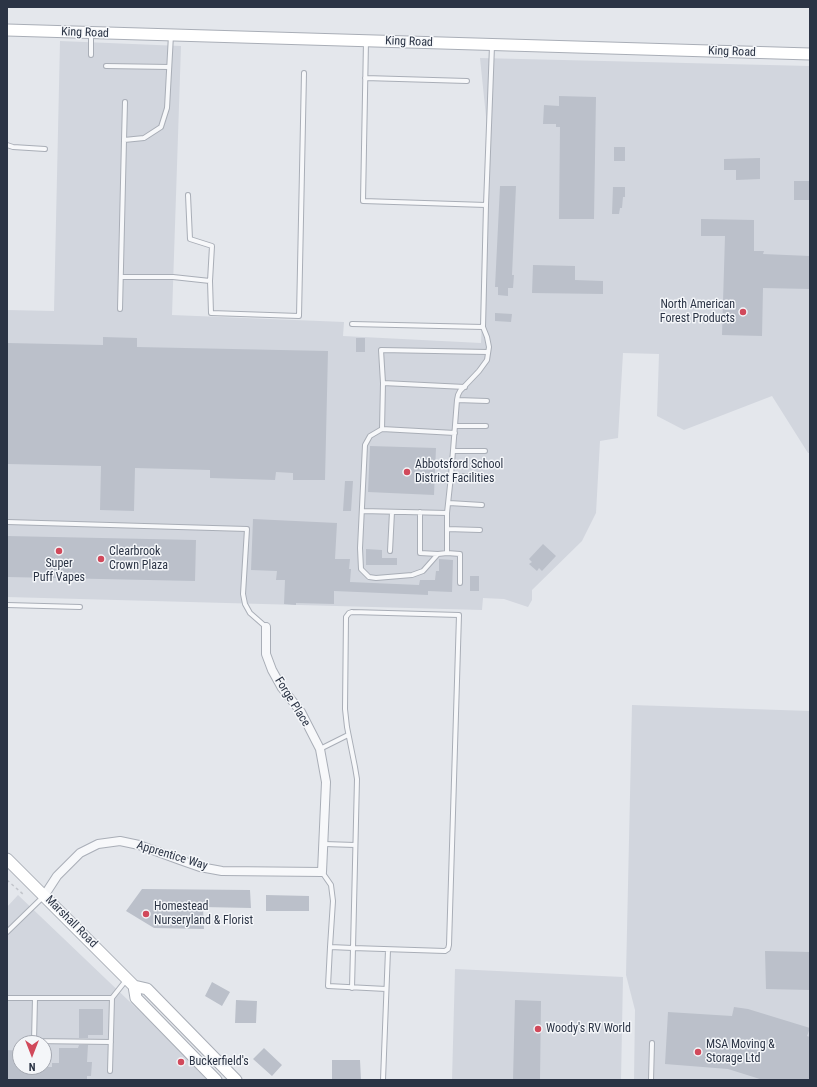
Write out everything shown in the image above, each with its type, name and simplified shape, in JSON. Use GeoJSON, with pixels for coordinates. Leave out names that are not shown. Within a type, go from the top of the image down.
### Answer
{"type":"FeatureCollection","features":[{"type":"Feature","properties":{"kind":"street","name":"King Road"},"geometry":{"type":"LineString","coordinates":[[7,30],[810,54]]}},
{"type":"Feature","properties":{"kind":"street","name":"Forge Place"},"geometry":{"type":"LineString","coordinates":[[266,627],[266,654],[272,670],[282,688],[301,712],[320,748],[326,782],[322,872]]}},
{"type":"Feature","properties":{"kind":"street","name":"Apprentice Way"},"geometry":{"type":"LineString","coordinates":[[44,896],[57,876],[80,852],[98,844],[120,841],[139,845],[200,867],[222,871],[322,872]]}},
{"type":"Feature","properties":{"kind":"street","name":"Marshall Road"},"geometry":{"type":"LineString","coordinates":[[7,859],[130,982],[147,989],[236,1080]]}},
{"type":"Feature","properties":{"kind":"street","name":"Marshall Road"},"geometry":{"type":"LineString","coordinates":[[130,982],[136,998],[216,1080]]}},
{"type":"Feature","properties":{"kind":"street"},"geometry":{"type":"LineString","coordinates":[[185,1049],[192,1045],[215,1068],[231,1080]]}},
{"type":"Feature","properties":{"kind":"lane"},"geometry":{"type":"LineString","coordinates":[[91,33],[92,55]]}},
{"type":"Feature","properties":{"kind":"lane"},"geometry":{"type":"LineString","coordinates":[[124,140],[144,138],[161,127],[167,108],[171,35]]}},
{"type":"Feature","properties":{"kind":"lane"},"geometry":{"type":"LineString","coordinates":[[366,40],[363,201],[486,205]]}},
{"type":"Feature","properties":{"kind":"lane"},"geometry":{"type":"LineString","coordinates":[[447,554],[447,513],[458,395],[487,360],[488,352],[487,337],[483,327],[492,44]]}},
{"type":"Feature","properties":{"kind":"lane"},"geometry":{"type":"LineString","coordinates":[[106,66],[169,67]]}},
{"type":"Feature","properties":{"kind":"lane"},"geometry":{"type":"LineString","coordinates":[[188,196],[190,239],[212,246],[210,281],[211,313],[300,316],[304,73]]}},
{"type":"Feature","properties":{"kind":"lane"},"geometry":{"type":"LineString","coordinates":[[365,78],[468,81]]}},
{"type":"Feature","properties":{"kind":"lane"},"geometry":{"type":"LineString","coordinates":[[120,309],[125,102]]}},
{"type":"Feature","properties":{"kind":"lane"},"geometry":{"type":"LineString","coordinates":[[7,145],[13,147],[45,149]]}},
{"type":"Feature","properties":{"kind":"lane"},"geometry":{"type":"LineString","coordinates":[[120,277],[173,277],[210,281]]}},
{"type":"Feature","properties":{"kind":"lane"},"geometry":{"type":"LineString","coordinates":[[352,324],[483,327]]}},
{"type":"Feature","properties":{"kind":"lane"},"geometry":{"type":"LineString","coordinates":[[382,429],[383,383],[381,350],[488,352]]}},
{"type":"Feature","properties":{"kind":"lane"},"geometry":{"type":"LineString","coordinates":[[383,383],[465,387]]}},
{"type":"Feature","properties":{"kind":"lane"},"geometry":{"type":"LineString","coordinates":[[457,400],[487,402]]}},
{"type":"Feature","properties":{"kind":"lane"},"geometry":{"type":"LineString","coordinates":[[456,426],[486,426]]}},
{"type":"Feature","properties":{"kind":"lane"},"geometry":{"type":"LineString","coordinates":[[438,554],[423,571],[412,575],[376,578],[369,577],[361,569],[360,548],[365,445],[370,436],[382,429],[455,433]]}},
{"type":"Feature","properties":{"kind":"lane"},"geometry":{"type":"LineString","coordinates":[[453,451],[485,452]]}},
{"type":"Feature","properties":{"kind":"lane"},"geometry":{"type":"LineString","coordinates":[[451,476],[483,477]]}},
{"type":"Feature","properties":{"kind":"lane"},"geometry":{"type":"LineString","coordinates":[[449,503],[482,505]]}},
{"type":"Feature","properties":{"kind":"lane"},"geometry":{"type":"LineString","coordinates":[[362,511],[447,513]]}},
{"type":"Feature","properties":{"kind":"lane"},"geometry":{"type":"LineString","coordinates":[[390,550],[392,512]]}},
{"type":"Feature","properties":{"kind":"lane"},"geometry":{"type":"LineString","coordinates":[[420,512],[420,553],[460,554],[460,583]]}},
{"type":"Feature","properties":{"kind":"lane"},"geometry":{"type":"LineString","coordinates":[[7,522],[246,529],[245,604],[250,613],[266,627]]}},
{"type":"Feature","properties":{"kind":"lane"},"geometry":{"type":"LineString","coordinates":[[447,529],[480,530]]}},
{"type":"Feature","properties":{"kind":"lane"},"geometry":{"type":"LineString","coordinates":[[7,605],[80,606]]}},
{"type":"Feature","properties":{"kind":"lane"},"geometry":{"type":"LineString","coordinates":[[330,947],[353,948],[388,950],[445,951],[448,949],[459,615],[352,612],[346,617],[345,709],[348,735],[357,779],[355,845],[353,948],[352,988]]}},
{"type":"Feature","properties":{"kind":"lane"},"geometry":{"type":"LineString","coordinates":[[320,748],[348,735]]}},
{"type":"Feature","properties":{"kind":"lane"},"geometry":{"type":"LineString","coordinates":[[323,844],[355,845]]}},
{"type":"Feature","properties":{"kind":"lane"},"geometry":{"type":"LineString","coordinates":[[322,872],[331,885],[333,901],[328,986],[386,989]]}},
{"type":"Feature","properties":{"kind":"lane"},"geometry":{"type":"LineString","coordinates":[[7,932],[44,896]]}},
{"type":"Feature","properties":{"kind":"lane"},"geometry":{"type":"LineString","coordinates":[[383,1080],[388,950]]}},
{"type":"Feature","properties":{"kind":"lane"},"geometry":{"type":"LineString","coordinates":[[7,998],[112,998],[130,982]]}},
{"type":"Feature","properties":{"kind":"lane"},"geometry":{"type":"LineString","coordinates":[[35,998],[34,1041],[111,1042]]}},
{"type":"Feature","properties":{"kind":"lane"},"geometry":{"type":"LineString","coordinates":[[110,1072],[112,998]]}},
{"type":"Feature","properties":{"kind":"lane"},"geometry":{"type":"LineString","coordinates":[[651,1080],[652,1043]]}},
{"type":"Feature","properties":{"kind":"path"},"geometry":{"type":"LineString","coordinates":[[7,880],[24,895]]}},
{"type":"Feature","properties":{"kind":"shaded area"},"geometry":{"type":"Polygon","coordinates":[[[60,41],[181,46],[172,315],[344,322],[343,336],[481,343],[489,146],[480,58],[810,66],[810,453],[808,453],[772,396],[684,430],[657,416],[659,354],[623,353],[618,438],[600,441],[596,513],[582,541],[532,590],[532,600],[528,607],[504,599],[483,598],[482,610],[7,597],[7,310],[54,311],[60,41]]]}},
{"type":"Feature","properties":{"kind":"shaded area"},"geometry":{"type":"Polygon","coordinates":[[[632,705],[810,711],[810,1080],[634,1080],[635,1010],[626,975],[632,705]]]}},
{"type":"Feature","properties":{"kind":"shaded area"},"geometry":{"type":"Polygon","coordinates":[[[18,895],[173,1043],[207,1080],[7,1080],[7,907],[18,895]]]}},
{"type":"Feature","properties":{"kind":"shaded area","name":"Woody's RV World"},"geometry":{"type":"Polygon","coordinates":[[[455,969],[623,977],[621,1080],[452,1080],[455,969]]]}},
{"type":"Feature","properties":{"kind":"building"},"geometry":{"type":"Polygon","coordinates":[[[559,96],[596,97],[594,219],[559,219],[560,127],[556,127],[556,124],[543,124],[544,105],[559,106],[559,96]]]}},
{"type":"Feature","properties":{"kind":"building"},"geometry":{"type":"Polygon","coordinates":[[[614,147],[625,147],[625,161],[614,161],[614,147]]]}},
{"type":"Feature","properties":{"kind":"building"},"geometry":{"type":"Polygon","coordinates":[[[760,158],[760,179],[736,180],[736,170],[724,170],[724,159],[760,158]]]}},
{"type":"Feature","properties":{"kind":"building"},"geometry":{"type":"Polygon","coordinates":[[[794,181],[810,181],[810,200],[794,200],[794,181]]]}},
{"type":"Feature","properties":{"kind":"building"},"geometry":{"type":"Polygon","coordinates":[[[500,186],[516,186],[512,275],[514,275],[513,288],[508,288],[508,296],[498,295],[498,287],[495,287],[500,186]]]}},
{"type":"Feature","properties":{"kind":"building"},"geometry":{"type":"Polygon","coordinates":[[[613,187],[625,187],[625,197],[623,197],[622,208],[620,208],[619,214],[612,214],[613,187]]]}},
{"type":"Feature","properties":{"kind":"building","name":"North American Forest Products"},"geometry":{"type":"Polygon","coordinates":[[[701,219],[754,220],[754,251],[764,251],[763,254],[810,256],[810,289],[763,288],[762,336],[722,335],[725,236],[701,236],[701,219]]]}},
{"type":"Feature","properties":{"kind":"building"},"geometry":{"type":"Polygon","coordinates":[[[533,265],[575,266],[575,280],[603,281],[603,294],[532,293],[533,265]]]}},
{"type":"Feature","properties":{"kind":"building"},"geometry":{"type":"Polygon","coordinates":[[[495,313],[512,314],[511,322],[495,321],[495,313]]]}},
{"type":"Feature","properties":{"kind":"building"},"geometry":{"type":"Polygon","coordinates":[[[103,337],[137,338],[137,347],[328,351],[325,480],[293,480],[293,473],[276,472],[275,480],[210,478],[210,470],[135,468],[134,511],[100,510],[101,466],[7,464],[7,343],[103,345],[103,337]]]}},
{"type":"Feature","properties":{"kind":"building"},"geometry":{"type":"Polygon","coordinates":[[[356,338],[365,338],[365,352],[356,352],[356,338]]]}},
{"type":"Feature","properties":{"kind":"building"},"geometry":{"type":"Polygon","coordinates":[[[370,446],[436,448],[434,495],[368,492],[370,446]]]}},
{"type":"Feature","properties":{"kind":"building"},"geometry":{"type":"Polygon","coordinates":[[[345,481],[353,481],[351,511],[343,511],[345,481]]]}},
{"type":"Feature","properties":{"kind":"building"},"geometry":{"type":"Polygon","coordinates":[[[253,519],[337,523],[335,559],[350,559],[350,582],[419,585],[420,580],[435,580],[436,571],[439,571],[439,559],[453,560],[452,592],[428,591],[428,595],[334,591],[334,604],[284,604],[285,580],[276,580],[277,571],[251,570],[253,519]]]}},
{"type":"Feature","properties":{"kind":"building","name":"Clearbrook Crown Plaza"},"geometry":{"type":"Polygon","coordinates":[[[7,536],[196,540],[195,581],[7,577],[7,536]]]}},
{"type":"Feature","properties":{"kind":"building"},"geometry":{"type":"Polygon","coordinates":[[[543,544],[556,556],[542,571],[539,568],[537,571],[529,564],[532,562],[529,559],[543,544]]]}},
{"type":"Feature","properties":{"kind":"building"},"geometry":{"type":"Polygon","coordinates":[[[366,549],[382,550],[382,558],[397,558],[397,565],[366,565],[366,549]]]}},
{"type":"Feature","properties":{"kind":"building"},"geometry":{"type":"Polygon","coordinates":[[[470,576],[479,576],[479,591],[470,591],[470,576]]]}},
{"type":"Feature","properties":{"kind":"building"},"geometry":{"type":"Polygon","coordinates":[[[142,889],[250,890],[251,908],[203,907],[204,929],[154,928],[126,911],[142,889]]]}},
{"type":"Feature","properties":{"kind":"building"},"geometry":{"type":"Polygon","coordinates":[[[266,895],[309,896],[309,911],[266,911],[266,895]]]}},
{"type":"Feature","properties":{"kind":"building"},"geometry":{"type":"Polygon","coordinates":[[[765,951],[810,952],[810,990],[766,989],[765,951]]]}},
{"type":"Feature","properties":{"kind":"building"},"geometry":{"type":"Polygon","coordinates":[[[212,982],[230,992],[222,1006],[205,996],[212,982]]]}},
{"type":"Feature","properties":{"kind":"building"},"geometry":{"type":"Polygon","coordinates":[[[236,1000],[257,1001],[256,1023],[235,1023],[236,1000]]]}},
{"type":"Feature","properties":{"kind":"building","name":"Woody's RV World"},"geometry":{"type":"Polygon","coordinates":[[[515,1000],[541,1001],[540,1080],[513,1080],[515,1000]]]}},
{"type":"Feature","properties":{"kind":"building"},"geometry":{"type":"Polygon","coordinates":[[[734,1007],[748,1009],[810,1028],[807,1036],[810,1037],[810,1080],[763,1080],[728,1069],[665,1064],[668,1012],[732,1016],[734,1007]]]}},
{"type":"Feature","properties":{"kind":"building"},"geometry":{"type":"Polygon","coordinates":[[[79,1009],[103,1009],[103,1035],[88,1035],[88,1038],[79,1038],[79,1009]]]}},
{"type":"Feature","properties":{"kind":"building"},"geometry":{"type":"Polygon","coordinates":[[[79,1045],[88,1045],[87,1062],[92,1062],[91,1076],[87,1076],[87,1080],[7,1080],[7,1050],[12,1050],[12,1075],[52,1075],[52,1063],[59,1063],[59,1048],[78,1048],[79,1045]]]}},
{"type":"Feature","properties":{"kind":"building"},"geometry":{"type":"Polygon","coordinates":[[[264,1048],[282,1065],[272,1076],[253,1059],[264,1048]]]}},
{"type":"Feature","properties":{"kind":"building"},"geometry":{"type":"Polygon","coordinates":[[[332,1060],[360,1060],[361,1080],[332,1080],[332,1060]]]}},
{"type":"Feature","properties":{"kind":"place","name":"North American Forest Products"},"geometry":{"type":"Point","coordinates":[743,312]}},
{"type":"Feature","properties":{"kind":"place","name":"Abbotsford School District Facilities"},"geometry":{"type":"Point","coordinates":[407,472]}},
{"type":"Feature","properties":{"kind":"place","name":"Super Puff Vapes"},"geometry":{"type":"Point","coordinates":[59,551]}},
{"type":"Feature","properties":{"kind":"place","name":"Clearbrook Crown Plaza"},"geometry":{"type":"Point","coordinates":[101,559]}},
{"type":"Feature","properties":{"kind":"place","name":"Homestead Nurseryland & Florist"},"geometry":{"type":"Point","coordinates":[146,914]}},
{"type":"Feature","properties":{"kind":"place","name":"Woody's RV World"},"geometry":{"type":"Point","coordinates":[538,1029]}},
{"type":"Feature","properties":{"kind":"place","name":"MSA Moving & Storage Ltd"},"geometry":{"type":"Point","coordinates":[698,1052]}},
{"type":"Feature","properties":{"kind":"place","name":"Buckerfield's"},"geometry":{"type":"Point","coordinates":[181,1062]}}]}
